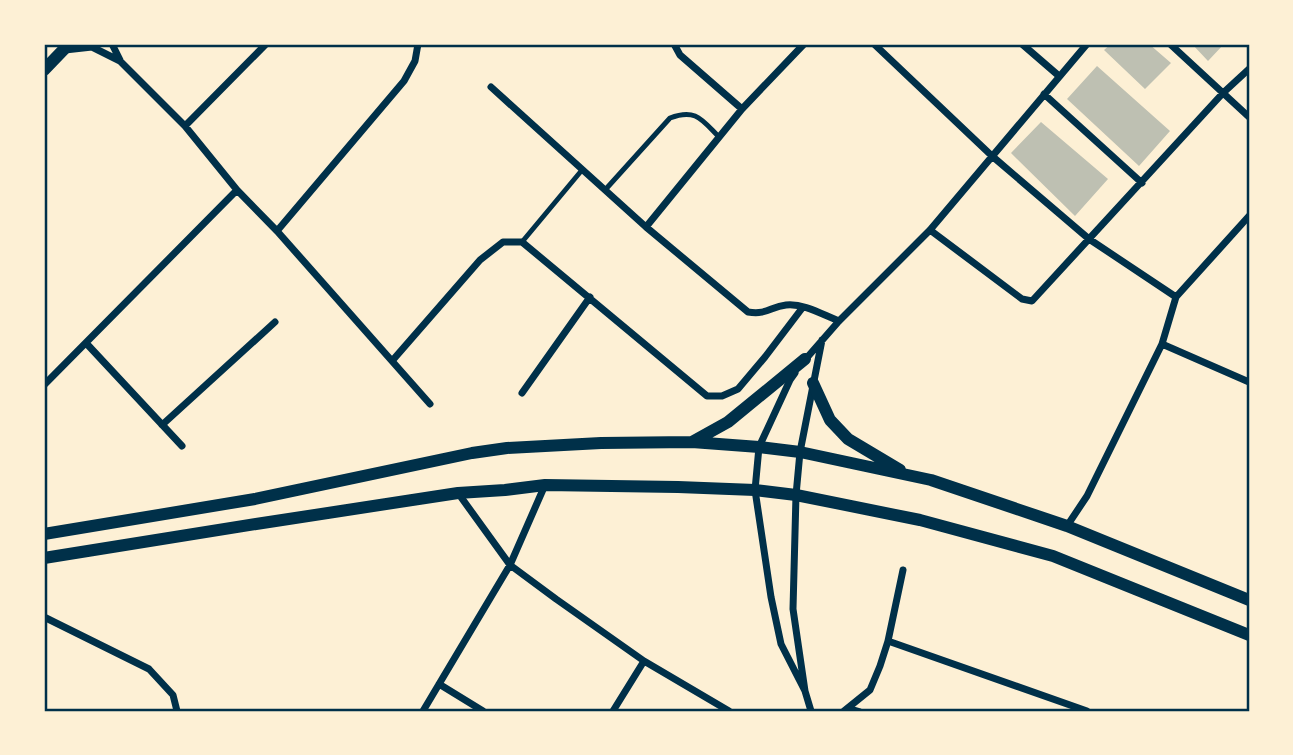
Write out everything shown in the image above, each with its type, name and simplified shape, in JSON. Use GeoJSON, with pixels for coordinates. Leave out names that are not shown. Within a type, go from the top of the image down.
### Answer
{"type":"FeatureCollection","features":[{"type":"Feature","properties":{"kind":"street"},"geometry":{"type":"LineString","coordinates":[[112,44],[120,61]]}},
{"type":"Feature","properties":{"kind":"street"},"geometry":{"type":"LineString","coordinates":[[185,126],[266,44]]}},
{"type":"Feature","properties":{"kind":"street"},"geometry":{"type":"LineString","coordinates":[[277,231],[404,81],[415,61],[418,44]]}},
{"type":"Feature","properties":{"kind":"street"},"geometry":{"type":"LineString","coordinates":[[674,44],[680,55],[742,109]]}},
{"type":"Feature","properties":{"kind":"street"},"geometry":{"type":"LineString","coordinates":[[646,227],[742,109],[804,44]]}},
{"type":"Feature","properties":{"kind":"street"},"geometry":{"type":"LineString","coordinates":[[874,44],[992,156],[1089,239],[1176,297]]}},
{"type":"Feature","properties":{"kind":"street"},"geometry":{"type":"LineString","coordinates":[[1022,44],[1059,76]]}},
{"type":"Feature","properties":{"kind":"street"},"geometry":{"type":"LineString","coordinates":[[805,691],[781,644],[771,597],[755,491],[759,447],[790,380],[805,359],[930,230],[1087,44]]}},
{"type":"Feature","properties":{"kind":"street"},"geometry":{"type":"LineString","coordinates":[[1170,44],[1249,117]]}},
{"type":"Feature","properties":{"kind":"street"},"geometry":{"type":"LineString","coordinates":[[44,70],[66,47],[92,47],[120,61],[185,126],[237,190],[277,231],[430,404]]}},
{"type":"Feature","properties":{"kind":"street"},"geometry":{"type":"LineString","coordinates":[[930,230],[1022,299],[1032,301],[1223,93],[1249,69]]}},
{"type":"Feature","properties":{"kind":"street"},"geometry":{"type":"LineString","coordinates":[[491,87],[646,227],[748,312],[760,314],[786,305],[803,307],[839,321]]}},
{"type":"Feature","properties":{"kind":"street"},"geometry":{"type":"LineString","coordinates":[[1044,94],[1142,183]]}},
{"type":"Feature","properties":{"kind":"street"},"geometry":{"type":"LineString","coordinates":[[44,385],[237,190]]}},
{"type":"Feature","properties":{"kind":"street"},"geometry":{"type":"LineString","coordinates":[[1067,526],[1087,496],[1162,344],[1176,297],[1249,216]]}},
{"type":"Feature","properties":{"kind":"street"},"geometry":{"type":"LineString","coordinates":[[393,361],[480,260],[503,242],[522,242],[708,396],[722,396],[738,389],[803,307]]}},
{"type":"Feature","properties":{"kind":"street"},"geometry":{"type":"LineString","coordinates":[[522,394],[590,297]]}},
{"type":"Feature","properties":{"kind":"street"},"geometry":{"type":"LineString","coordinates":[[162,425],[275,322]]}},
{"type":"Feature","properties":{"kind":"street"},"geometry":{"type":"LineString","coordinates":[[811,711],[805,691],[793,609],[796,495],[800,452],[822,340]]}},
{"type":"Feature","properties":{"kind":"street"},"geometry":{"type":"LineString","coordinates":[[86,343],[182,446]]}},
{"type":"Feature","properties":{"kind":"street"},"geometry":{"type":"LineString","coordinates":[[1162,344],[1249,382]]}},
{"type":"Feature","properties":{"kind":"street"},"geometry":{"type":"LineString","coordinates":[[692,442],[728,422],[805,359]]}},
{"type":"Feature","properties":{"kind":"street"},"geometry":{"type":"LineString","coordinates":[[813,383],[830,420],[848,439],[909,475]]}},
{"type":"Feature","properties":{"kind":"street"},"geometry":{"type":"LineString","coordinates":[[44,534],[255,499],[472,453],[601,443],[692,442],[800,452],[930,480],[1067,526],[1249,600]]}},
{"type":"Feature","properties":{"kind":"street"},"geometry":{"type":"LineString","coordinates":[[423,711],[510,565],[545,485]]}},
{"type":"Feature","properties":{"kind":"street"},"geometry":{"type":"LineString","coordinates":[[44,558],[458,493],[545,485],[755,491],[796,495],[920,520],[1053,556],[1249,635]]}},
{"type":"Feature","properties":{"kind":"street"},"geometry":{"type":"LineString","coordinates":[[458,493],[510,565],[644,661],[729,711]]}},
{"type":"Feature","properties":{"kind":"street"},"geometry":{"type":"LineString","coordinates":[[847,709],[870,690],[888,641],[903,570]]}},
{"type":"Feature","properties":{"kind":"street"},"geometry":{"type":"LineString","coordinates":[[44,617],[149,669],[173,695],[177,711]]}},
{"type":"Feature","properties":{"kind":"street"},"geometry":{"type":"LineString","coordinates":[[888,641],[1087,711]]}},
{"type":"Feature","properties":{"kind":"street"},"geometry":{"type":"LineString","coordinates":[[613,711],[644,661]]}},
{"type":"Feature","properties":{"kind":"street"},"geometry":{"type":"LineString","coordinates":[[439,684],[483,711]]}},
{"type":"Feature","properties":{"kind":"lane"},"geometry":{"type":"LineString","coordinates":[[605,190],[670,118],[680,114],[693,114],[719,137]]}},
{"type":"Feature","properties":{"kind":"lane"},"geometry":{"type":"LineString","coordinates":[[522,242],[582,170]]}},
{"type":"Feature","properties":{"kind":"lane"},"geometry":{"type":"LineString","coordinates":[[847,709],[860,711]]}},
{"type":"Feature","properties":{"kind":"building"},"geometry":{"type":"Polygon","coordinates":[[[1111,44],[1149,44],[1171,63],[1145,89],[1104,50],[1111,44]]]}},
{"type":"Feature","properties":{"kind":"building"},"geometry":{"type":"Polygon","coordinates":[[[1192,44],[1224,44],[1208,61],[1192,44]]]}},
{"type":"Feature","properties":{"kind":"building"},"geometry":{"type":"Polygon","coordinates":[[[1097,66],[1170,131],[1139,166],[1067,99],[1097,66]]]}},
{"type":"Feature","properties":{"kind":"building"},"geometry":{"type":"Polygon","coordinates":[[[1041,122],[1108,179],[1075,216],[1011,153],[1041,122]]]}}]}
